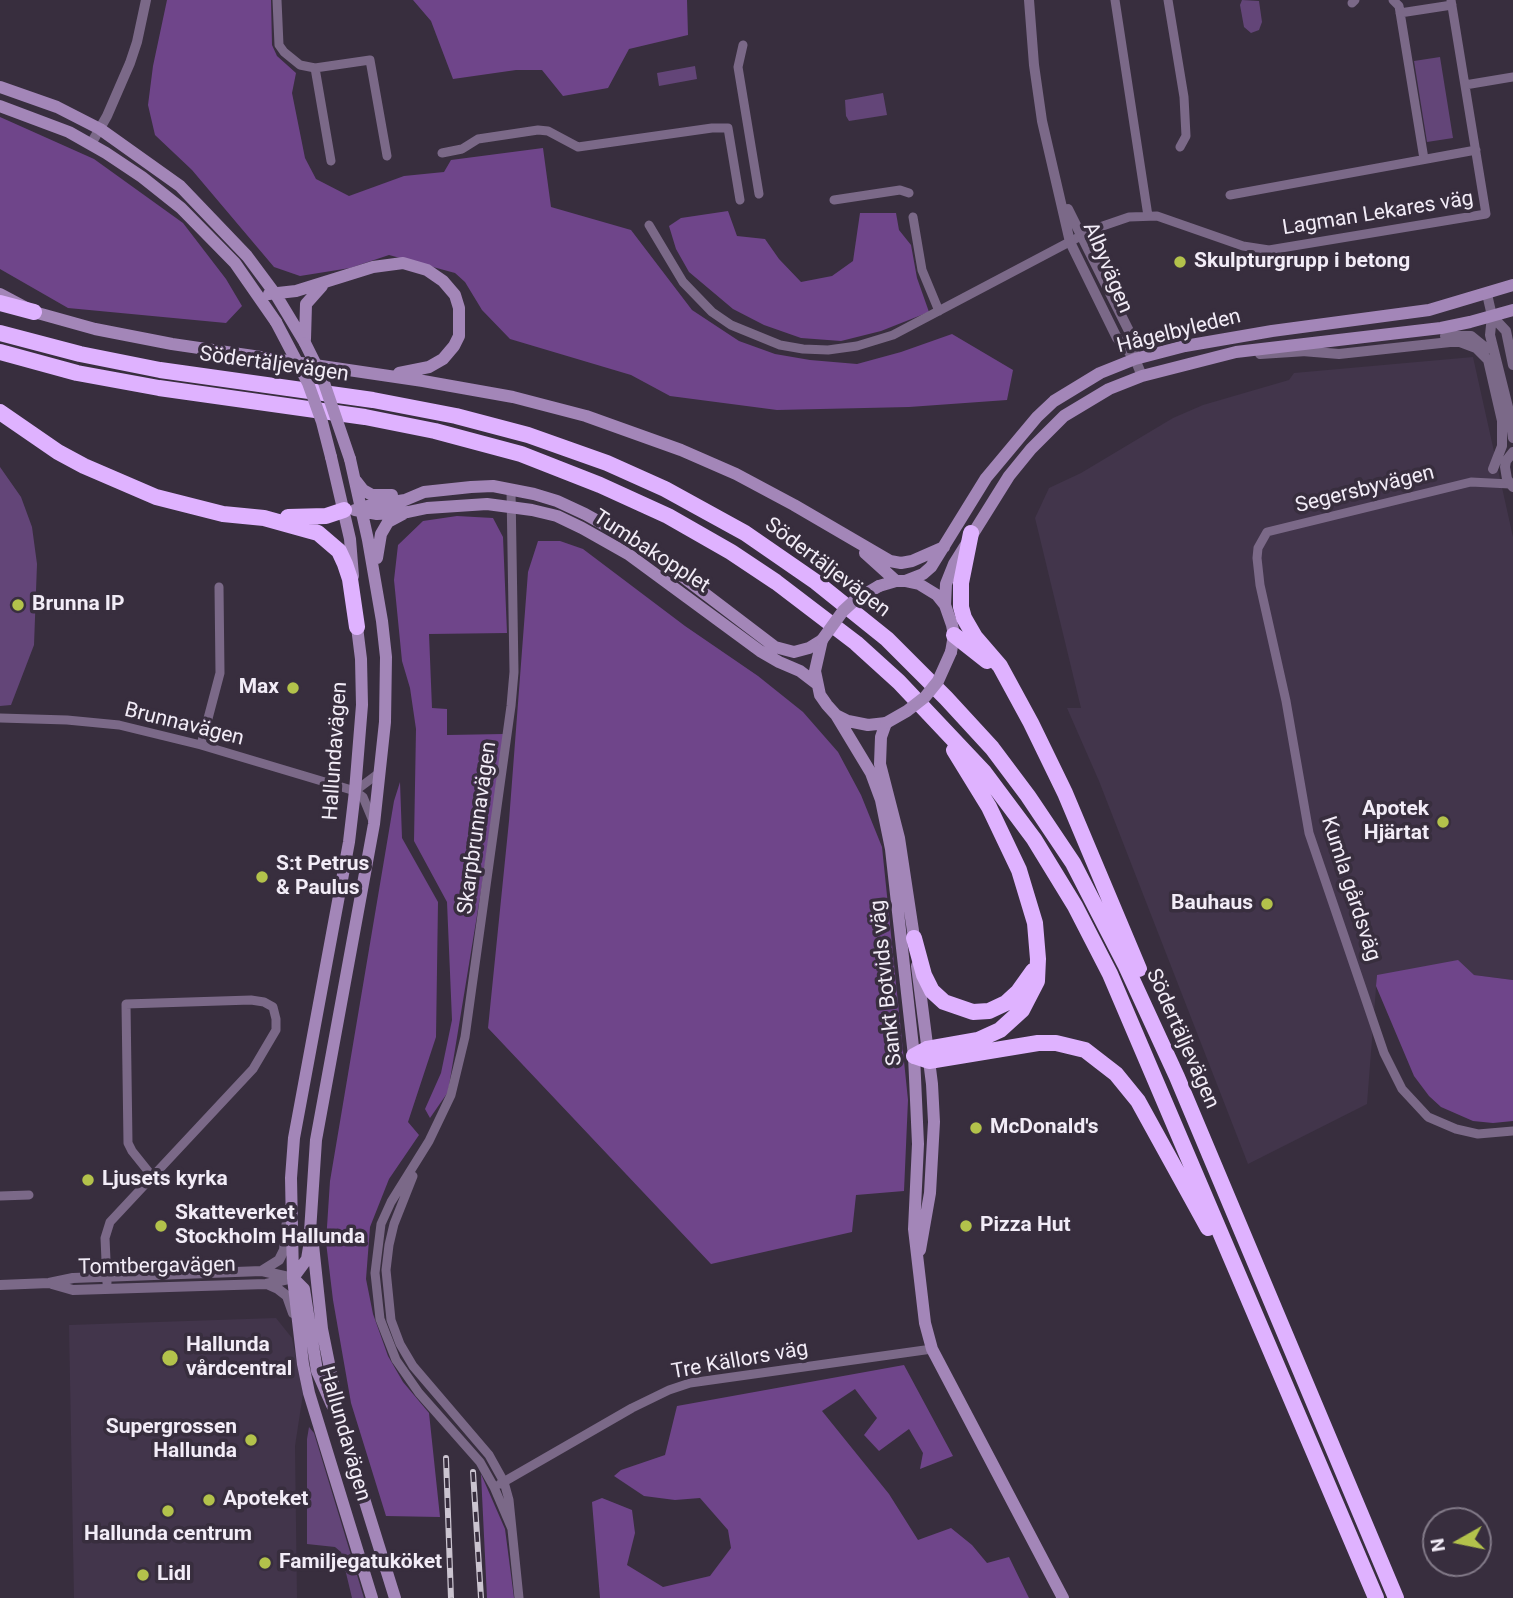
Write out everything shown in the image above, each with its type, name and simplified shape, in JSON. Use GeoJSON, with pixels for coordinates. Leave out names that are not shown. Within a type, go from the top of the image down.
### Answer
{"type":"FeatureCollection","features":[{"type":"Feature","properties":{"kind":"highway"},"geometry":{"type":"LineString","coordinates":[[0,303],[34,312]]}},
{"type":"Feature","properties":{"kind":"highway","name":"Södertäljevägen"},"geometry":{"type":"LineString","coordinates":[[0,333],[80,355],[160,370],[373,400],[456,416],[528,435],[607,463],[665,489],[745,533],[816,582],[887,639],[992,748],[1073,863],[1125,964],[1177,1077],[1396,1598]]}},
{"type":"Feature","properties":{"kind":"highway"},"geometry":{"type":"LineString","coordinates":[[0,352],[77,373],[159,388],[365,417],[435,431],[521,454],[600,485],[668,516],[732,552],[856,643],[899,682],[984,772],[1034,839],[1075,906],[1110,974],[1376,1598]]}},
{"type":"Feature","properties":{"kind":"highway"},"geometry":{"type":"LineString","coordinates":[[0,412],[58,452],[84,466],[156,496],[223,513],[264,518],[308,528],[327,538],[339,551],[350,579],[357,627]]}},
{"type":"Feature","properties":{"kind":"highway"},"geometry":{"type":"LineString","coordinates":[[264,518],[326,516],[344,510]]}},
{"type":"Feature","properties":{"kind":"highway"},"geometry":{"type":"LineString","coordinates":[[971,533],[961,583],[961,607],[969,628],[1000,666],[1065,793],[1153,1002],[1177,1077]]}},
{"type":"Feature","properties":{"kind":"highway"},"geometry":{"type":"LineString","coordinates":[[954,635],[985,659],[1014,692]]}},
{"type":"Feature","properties":{"kind":"highway"},"geometry":{"type":"LineString","coordinates":[[923,1055],[987,1037],[1013,1020],[1034,988],[1038,959],[1035,923],[1010,849],[989,807],[934,718]]}},
{"type":"Feature","properties":{"kind":"highway"},"geometry":{"type":"LineString","coordinates":[[915,938],[924,975],[932,991],[944,1002],[973,1012],[989,1011],[1006,1003],[1028,979],[1038,959]]}},
{"type":"Feature","properties":{"kind":"highway"},"geometry":{"type":"LineString","coordinates":[[923,1055],[1056,1043],[1085,1050],[1096,1058],[1116,1074],[1138,1101],[1252,1309]]}},
{"type":"Feature","properties":{"kind":"main road","name":"Hallundavägen"},"geometry":{"type":"LineString","coordinates":[[0,88],[57,107],[100,128],[189,195],[247,256],[276,295],[322,377],[356,480],[382,618],[386,689],[381,772],[374,824],[316,1140],[307,1259],[293,1278]]}},
{"type":"Feature","properties":{"kind":"main road","name":"Hallundavägen"},"geometry":{"type":"LineString","coordinates":[[0,106],[40,120],[91,144],[142,177],[181,208],[235,263],[276,322],[308,383],[331,457],[350,539],[361,659],[362,705],[348,842],[294,1138],[290,1178],[293,1278],[298,1338],[309,1393],[372,1598]]}},
{"type":"Feature","properties":{"kind":"main road"},"geometry":{"type":"LineString","coordinates":[[251,286],[261,292],[276,295],[373,267],[403,263],[427,270],[443,281],[454,295],[459,308],[459,336],[443,359],[429,367],[381,374]]}},
{"type":"Feature","properties":{"kind":"main road"},"geometry":{"type":"LineString","coordinates":[[305,343],[306,304],[325,283]]}},
{"type":"Feature","properties":{"kind":"main road","name":"Hågelbyleden"},"geometry":{"type":"LineString","coordinates":[[901,581],[923,574],[931,567],[986,478],[1037,416],[1075,387],[1100,373],[1135,359],[1227,338],[1429,310],[1513,285]]}},
{"type":"Feature","properties":{"kind":"main road"},"geometry":{"type":"LineString","coordinates":[[0,294],[34,312],[95,329],[172,344],[381,374],[513,397],[586,416],[681,450],[736,474],[890,561],[912,561],[944,547]]}},
{"type":"Feature","properties":{"kind":"main road","name":"Hågelbyleden"},"geometry":{"type":"LineString","coordinates":[[945,605],[946,584],[954,564],[1009,476],[1058,422],[1096,396],[1142,376],[1236,352],[1470,323],[1513,310]]}},
{"type":"Feature","properties":{"kind":"main road","name":"Tumbakopplet"},"geometry":{"type":"LineString","coordinates":[[356,480],[363,490],[372,495],[493,486],[557,500],[641,545],[775,647],[794,652],[809,648],[822,640]]}},
{"type":"Feature","properties":{"kind":"main road","name":"Tumbakopplet"},"geometry":{"type":"LineString","coordinates":[[362,510],[368,506],[405,500],[424,492]]}},
{"type":"Feature","properties":{"kind":"main road","name":"Tumbakopplet"},"geometry":{"type":"LineString","coordinates":[[344,510],[362,510],[377,514],[461,505],[510,506],[557,516],[600,538],[654,572],[760,651],[779,663],[800,671],[817,684]]}},
{"type":"Feature","properties":{"kind":"main road"},"geometry":{"type":"LineString","coordinates":[[382,618],[377,551],[379,541],[388,522],[408,512]]}},
{"type":"Feature","properties":{"kind":"main road"},"geometry":{"type":"LineString","coordinates":[[850,539],[901,581],[928,588],[937,595],[945,605],[954,635],[951,652],[938,681],[925,697],[908,711],[886,723],[858,724],[836,715],[820,695],[816,661],[822,640],[842,611],[855,600],[879,586],[901,581]]}},
{"type":"Feature","properties":{"kind":"main road","name":"Sankt Botvids väg"},"geometry":{"type":"LineString","coordinates":[[836,715],[871,773],[887,823],[923,1055]]}},
{"type":"Feature","properties":{"kind":"main road","name":"Sankt Botvids väg"},"geometry":{"type":"LineString","coordinates":[[886,723],[881,737],[880,764],[899,838],[915,938],[923,1055],[914,1229],[921,1300],[932,1349],[1063,1598]]}},
{"type":"Feature","properties":{"kind":"main road","name":"Hallundavägen"},"geometry":{"type":"LineString","coordinates":[[311,1218],[322,1329],[342,1428],[395,1598]]}},
{"type":"Feature","properties":{"kind":"main road","name":"Hallundavägen"},"geometry":{"type":"LineString","coordinates":[[293,1278],[304,1289],[317,1371],[342,1428]]}},
{"type":"Feature","properties":{"kind":"street"},"geometry":{"type":"LineString","coordinates":[[91,144],[130,63],[146,0]]}},
{"type":"Feature","properties":{"kind":"street"},"geometry":{"type":"LineString","coordinates":[[276,0],[279,45],[300,65],[315,68],[370,60],[387,156]]}},
{"type":"Feature","properties":{"kind":"street","name":"Albyvägen"},"geometry":{"type":"LineString","coordinates":[[1029,0],[1042,121],[1057,185],[1117,338],[1135,359],[1142,376]]}},
{"type":"Feature","properties":{"kind":"street"},"geometry":{"type":"LineString","coordinates":[[1115,0],[1148,215]]}},
{"type":"Feature","properties":{"kind":"street"},"geometry":{"type":"LineString","coordinates":[[1168,0],[1184,97],[1186,136],[1180,147]]}},
{"type":"Feature","properties":{"kind":"street"},"geometry":{"type":"LineString","coordinates":[[1393,0],[1401,13],[1424,159]]}},
{"type":"Feature","properties":{"kind":"street"},"geometry":{"type":"LineString","coordinates":[[1401,13],[1452,2]]}},
{"type":"Feature","properties":{"kind":"street","name":"Lagman Lekares väg"},"geometry":{"type":"LineString","coordinates":[[649,225],[682,282],[712,312],[731,326],[780,345],[828,350],[858,346],[893,335],[1117,220],[1157,216],[1243,246],[1269,250],[1486,214],[1452,2]]}},
{"type":"Feature","properties":{"kind":"street"},"geometry":{"type":"LineString","coordinates":[[743,45],[738,67],[759,194]]}},
{"type":"Feature","properties":{"kind":"street"},"geometry":{"type":"LineString","coordinates":[[315,68],[331,161]]}},
{"type":"Feature","properties":{"kind":"street"},"geometry":{"type":"LineString","coordinates":[[1465,85],[1513,77]]}},
{"type":"Feature","properties":{"kind":"street"},"geometry":{"type":"LineString","coordinates":[[442,153],[462,149],[478,139],[538,130],[548,131],[578,147],[729,128],[740,200]]}},
{"type":"Feature","properties":{"kind":"street"},"geometry":{"type":"LineString","coordinates":[[1230,195],[1475,150]]}},
{"type":"Feature","properties":{"kind":"street"},"geometry":{"type":"LineString","coordinates":[[834,200],[900,190],[909,193]]}},
{"type":"Feature","properties":{"kind":"street"},"geometry":{"type":"LineString","coordinates":[[913,217],[922,270],[939,311]]}},
{"type":"Feature","properties":{"kind":"street"},"geometry":{"type":"LineString","coordinates":[[1487,293],[1492,316],[1490,335],[1513,438]]}},
{"type":"Feature","properties":{"kind":"street"},"geometry":{"type":"LineString","coordinates":[[1492,316],[1506,331],[1513,365]]}},
{"type":"Feature","properties":{"kind":"street"},"geometry":{"type":"LineString","coordinates":[[1236,352],[1266,354],[1462,335],[1471,336],[1485,346],[1497,366]]}},
{"type":"Feature","properties":{"kind":"street"},"geometry":{"type":"LineString","coordinates":[[1301,351],[1331,354],[1450,342],[1460,342],[1476,348],[1488,360],[1502,421],[1502,446],[1493,469]]}},
{"type":"Feature","properties":{"kind":"street"},"geometry":{"type":"LineString","coordinates":[[1509,456],[1505,473],[1512,485]]}},
{"type":"Feature","properties":{"kind":"street","name":"Segersbyvägen"},"geometry":{"type":"LineString","coordinates":[[1267,531],[1471,482],[1509,456]]}},
{"type":"Feature","properties":{"kind":"street","name":"Segersbyvägen"},"geometry":{"type":"LineString","coordinates":[[1471,482],[1512,485]]}},
{"type":"Feature","properties":{"kind":"street","name":"Skarpbrunnavägen"},"geometry":{"type":"LineString","coordinates":[[511,490],[513,672],[506,758],[462,1049],[451,1094],[418,1161],[394,1224],[386,1270],[391,1320],[400,1344],[413,1366],[489,1455],[504,1482],[509,1500],[519,1598]]}},
{"type":"Feature","properties":{"kind":"street","name":"Kumla gårdsväg"},"geometry":{"type":"LineString","coordinates":[[1267,531],[1258,548],[1257,570],[1277,656],[1309,833],[1384,1053],[1402,1089],[1428,1116],[1471,1133],[1513,1131]]}},
{"type":"Feature","properties":{"kind":"street"},"geometry":{"type":"LineString","coordinates":[[201,745],[220,673],[219,587]]}},
{"type":"Feature","properties":{"kind":"street","name":"Brunnavägen"},"geometry":{"type":"LineString","coordinates":[[0,718],[119,725],[201,745],[355,791]]}},
{"type":"Feature","properties":{"kind":"street"},"geometry":{"type":"LineString","coordinates":[[374,824],[368,804],[355,791],[381,772]]}},
{"type":"Feature","properties":{"kind":"street"},"geometry":{"type":"LineString","coordinates":[[107,1282],[105,1238],[110,1222],[253,1069],[276,1030],[273,1007],[251,1000],[126,1004],[128,1143],[152,1176]]}},
{"type":"Feature","properties":{"kind":"street","name":"Skarpbrunnavägen"},"geometry":{"type":"LineString","coordinates":[[418,1161],[391,1202],[382,1224],[375,1273],[380,1319],[407,1378],[469,1447],[494,1487],[512,1529]]}},
{"type":"Feature","properties":{"kind":"street","name":"Tomtbergavägen"},"geometry":{"type":"LineString","coordinates":[[262,1271],[273,1266],[284,1250],[290,1178]]}},
{"type":"Feature","properties":{"kind":"street"},"geometry":{"type":"LineString","coordinates":[[0,1196],[29,1195]]}},
{"type":"Feature","properties":{"kind":"street","name":"Tomtbergavägen"},"geometry":{"type":"LineString","coordinates":[[107,1282],[262,1271],[293,1278]]}},
{"type":"Feature","properties":{"kind":"street","name":"Tomtbergavägen"},"geometry":{"type":"LineString","coordinates":[[0,1285],[50,1283],[74,1278],[107,1282],[266,1284],[293,1278]]}},
{"type":"Feature","properties":{"kind":"street","name":"Tomtbergavägen"},"geometry":{"type":"LineString","coordinates":[[266,1284],[287,1296],[292,1305],[298,1338]]}},
{"type":"Feature","properties":{"kind":"street","name":"Tre Källors väg"},"geometry":{"type":"LineString","coordinates":[[494,1487],[632,1408],[690,1383],[932,1349]]}},
{"type":"Feature","properties":{"kind":"shaded area"},"geometry":{"type":"Polygon","coordinates":[[[167,0],[271,0],[272,45],[277,56],[296,73],[292,93],[305,158],[316,179],[349,196],[404,176],[444,172],[451,160],[543,148],[551,207],[631,230],[692,310],[739,341],[775,354],[857,364],[952,334],[1013,370],[1007,400],[909,407],[777,410],[670,396],[631,375],[510,339],[482,310],[465,282],[455,273],[389,255],[350,268],[300,276],[274,267],[192,170],[155,135],[148,105],[167,0]]]}},
{"type":"Feature","properties":{"kind":"shaded area"},"geometry":{"type":"Polygon","coordinates":[[[413,0],[687,0],[688,35],[629,49],[608,88],[563,96],[542,70],[516,70],[453,79],[431,21],[413,0]]]}},
{"type":"Feature","properties":{"kind":"shaded area"},"geometry":{"type":"Polygon","coordinates":[[[1242,0],[1259,1],[1262,22],[1259,30],[1251,33],[1244,27],[1240,5],[1242,0]]]}},
{"type":"Feature","properties":{"kind":"shaded area"},"geometry":{"type":"Polygon","coordinates":[[[1440,57],[1453,138],[1427,142],[1414,61],[1440,57]]]}},
{"type":"Feature","properties":{"kind":"shaded area"},"geometry":{"type":"Polygon","coordinates":[[[695,66],[697,79],[659,86],[657,73],[695,66]]]}},
{"type":"Feature","properties":{"kind":"shaded area"},"geometry":{"type":"Polygon","coordinates":[[[883,93],[887,115],[849,121],[845,100],[883,93]]]}},
{"type":"Feature","properties":{"kind":"shaded area"},"geometry":{"type":"Polygon","coordinates":[[[0,117],[94,159],[183,223],[226,279],[242,306],[226,323],[68,308],[0,269],[0,117]]]}},
{"type":"Feature","properties":{"kind":"shaded area"},"geometry":{"type":"Polygon","coordinates":[[[728,211],[737,236],[765,239],[779,259],[801,282],[832,276],[853,261],[860,213],[896,213],[899,230],[911,245],[917,278],[929,312],[881,331],[841,341],[801,338],[764,325],[733,309],[689,272],[676,249],[669,226],[681,218],[728,211]]]}},
{"type":"Feature","properties":{"kind":"shaded area"},"geometry":{"type":"Polygon","coordinates":[[[1473,357],[1513,537],[1513,980],[1474,975],[1377,975],[1367,1104],[1248,1164],[1099,781],[1067,708],[1081,708],[1035,518],[1049,488],[1081,473],[1173,418],[1203,405],[1289,380],[1294,373],[1473,357]]]}},
{"type":"Feature","properties":{"kind":"shaded area","name":"Brunna IP"},"geometry":{"type":"Polygon","coordinates":[[[0,467],[21,497],[32,527],[37,564],[34,645],[11,705],[0,706],[0,467]]]}},
{"type":"Feature","properties":{"kind":"shaded area"},"geometry":{"type":"Polygon","coordinates":[[[457,516],[493,518],[503,537],[507,633],[429,634],[432,708],[447,709],[447,735],[504,734],[448,1092],[430,1118],[425,1109],[441,1073],[452,1020],[447,902],[414,841],[416,729],[410,688],[402,661],[394,580],[398,545],[423,521],[457,516]]]}},
{"type":"Feature","properties":{"kind":"shaded area"},"geometry":{"type":"Polygon","coordinates":[[[538,541],[560,541],[583,549],[685,626],[758,676],[803,712],[838,752],[861,795],[882,847],[908,1100],[904,1191],[856,1195],[852,1232],[711,1264],[488,1028],[509,821],[528,572],[538,541]]]}},
{"type":"Feature","properties":{"kind":"shaded area"},"geometry":{"type":"Polygon","coordinates":[[[400,782],[402,838],[438,902],[436,1037],[408,1122],[419,1135],[389,1179],[370,1227],[366,1279],[373,1314],[388,1356],[403,1382],[429,1413],[440,1517],[386,1516],[351,1403],[326,1242],[330,1181],[394,801],[400,782]]]}},
{"type":"Feature","properties":{"kind":"shaded area"},"geometry":{"type":"Polygon","coordinates":[[[1458,960],[1474,975],[1513,980],[1513,1121],[1473,1121],[1441,1107],[1429,1096],[1414,1076],[1376,986],[1377,975],[1458,960]]]}},
{"type":"Feature","properties":{"kind":"shaded area"},"geometry":{"type":"Polygon","coordinates":[[[276,1318],[292,1338],[303,1394],[295,1446],[297,1598],[74,1598],[69,1325],[276,1318]]]}},
{"type":"Feature","properties":{"kind":"shaded area"},"geometry":{"type":"Polygon","coordinates":[[[904,1365],[953,1456],[920,1469],[923,1453],[909,1429],[879,1451],[864,1435],[877,1418],[855,1389],[822,1411],[889,1494],[918,1540],[951,1528],[972,1545],[987,1563],[1009,1557],[1029,1598],[600,1598],[592,1502],[602,1498],[632,1510],[635,1533],[627,1565],[663,1587],[710,1576],[731,1548],[728,1530],[700,1498],[675,1500],[644,1496],[614,1476],[621,1470],[665,1455],[677,1406],[904,1365]]]}},
{"type":"Feature","properties":{"kind":"shaded area"},"geometry":{"type":"Polygon","coordinates":[[[309,1427],[314,1433],[364,1598],[352,1598],[341,1552],[335,1547],[307,1544],[309,1427]]]}},
{"type":"Feature","properties":{"kind":"shaded area"},"geometry":{"type":"Polygon","coordinates":[[[481,1474],[505,1529],[514,1598],[487,1598],[481,1474]]]}},
{"type":"Feature","properties":{"kind":"railway"},"geometry":{"type":"LineString","coordinates":[[446,1458],[451,1598]]}},
{"type":"Feature","properties":{"kind":"railway"},"geometry":{"type":"LineString","coordinates":[[473,1472],[481,1598]]}},
{"type":"Feature","properties":{"kind":"place","name":"Skulpturgrupp i betong"},"geometry":{"type":"Point","coordinates":[1180,262]}},
{"type":"Feature","properties":{"kind":"place","name":"Brunna IP"},"geometry":{"type":"Point","coordinates":[18,605]}},
{"type":"Feature","properties":{"kind":"place","name":"Max"},"geometry":{"type":"Point","coordinates":[293,688]}},
{"type":"Feature","properties":{"kind":"place","name":"Apotek Hjärtat"},"geometry":{"type":"Point","coordinates":[1443,822]}},
{"type":"Feature","properties":{"kind":"place","name":"S:t Petrus & Paulus"},"geometry":{"type":"Point","coordinates":[262,877]}},
{"type":"Feature","properties":{"kind":"place","name":"Bauhaus"},"geometry":{"type":"Point","coordinates":[1267,904]}},
{"type":"Feature","properties":{"kind":"place","name":"McDonald's"},"geometry":{"type":"Point","coordinates":[976,1128]}},
{"type":"Feature","properties":{"kind":"place","name":"Ljusets kyrka"},"geometry":{"type":"Point","coordinates":[88,1180]}},
{"type":"Feature","properties":{"kind":"place","name":"Skatteverket Stockholm Hallunda"},"geometry":{"type":"Point","coordinates":[161,1226]}},
{"type":"Feature","properties":{"kind":"place","name":"Pizza Hut"},"geometry":{"type":"Point","coordinates":[966,1226]}},
{"type":"Feature","properties":{"kind":"place","name":"Hallunda vårdcentral"},"geometry":{"type":"Point","coordinates":[170,1358]}},
{"type":"Feature","properties":{"kind":"place","name":"Supergrossen Hallunda"},"geometry":{"type":"Point","coordinates":[251,1440]}},
{"type":"Feature","properties":{"kind":"place","name":"Apoteket"},"geometry":{"type":"Point","coordinates":[209,1500]}},
{"type":"Feature","properties":{"kind":"place","name":"Hallunda centrum"},"geometry":{"type":"Point","coordinates":[168,1511]}},
{"type":"Feature","properties":{"kind":"place","name":"Familjegatuköket"},"geometry":{"type":"Point","coordinates":[265,1563]}},
{"type":"Feature","properties":{"kind":"place","name":"Lidl"},"geometry":{"type":"Point","coordinates":[143,1575]}}]}
